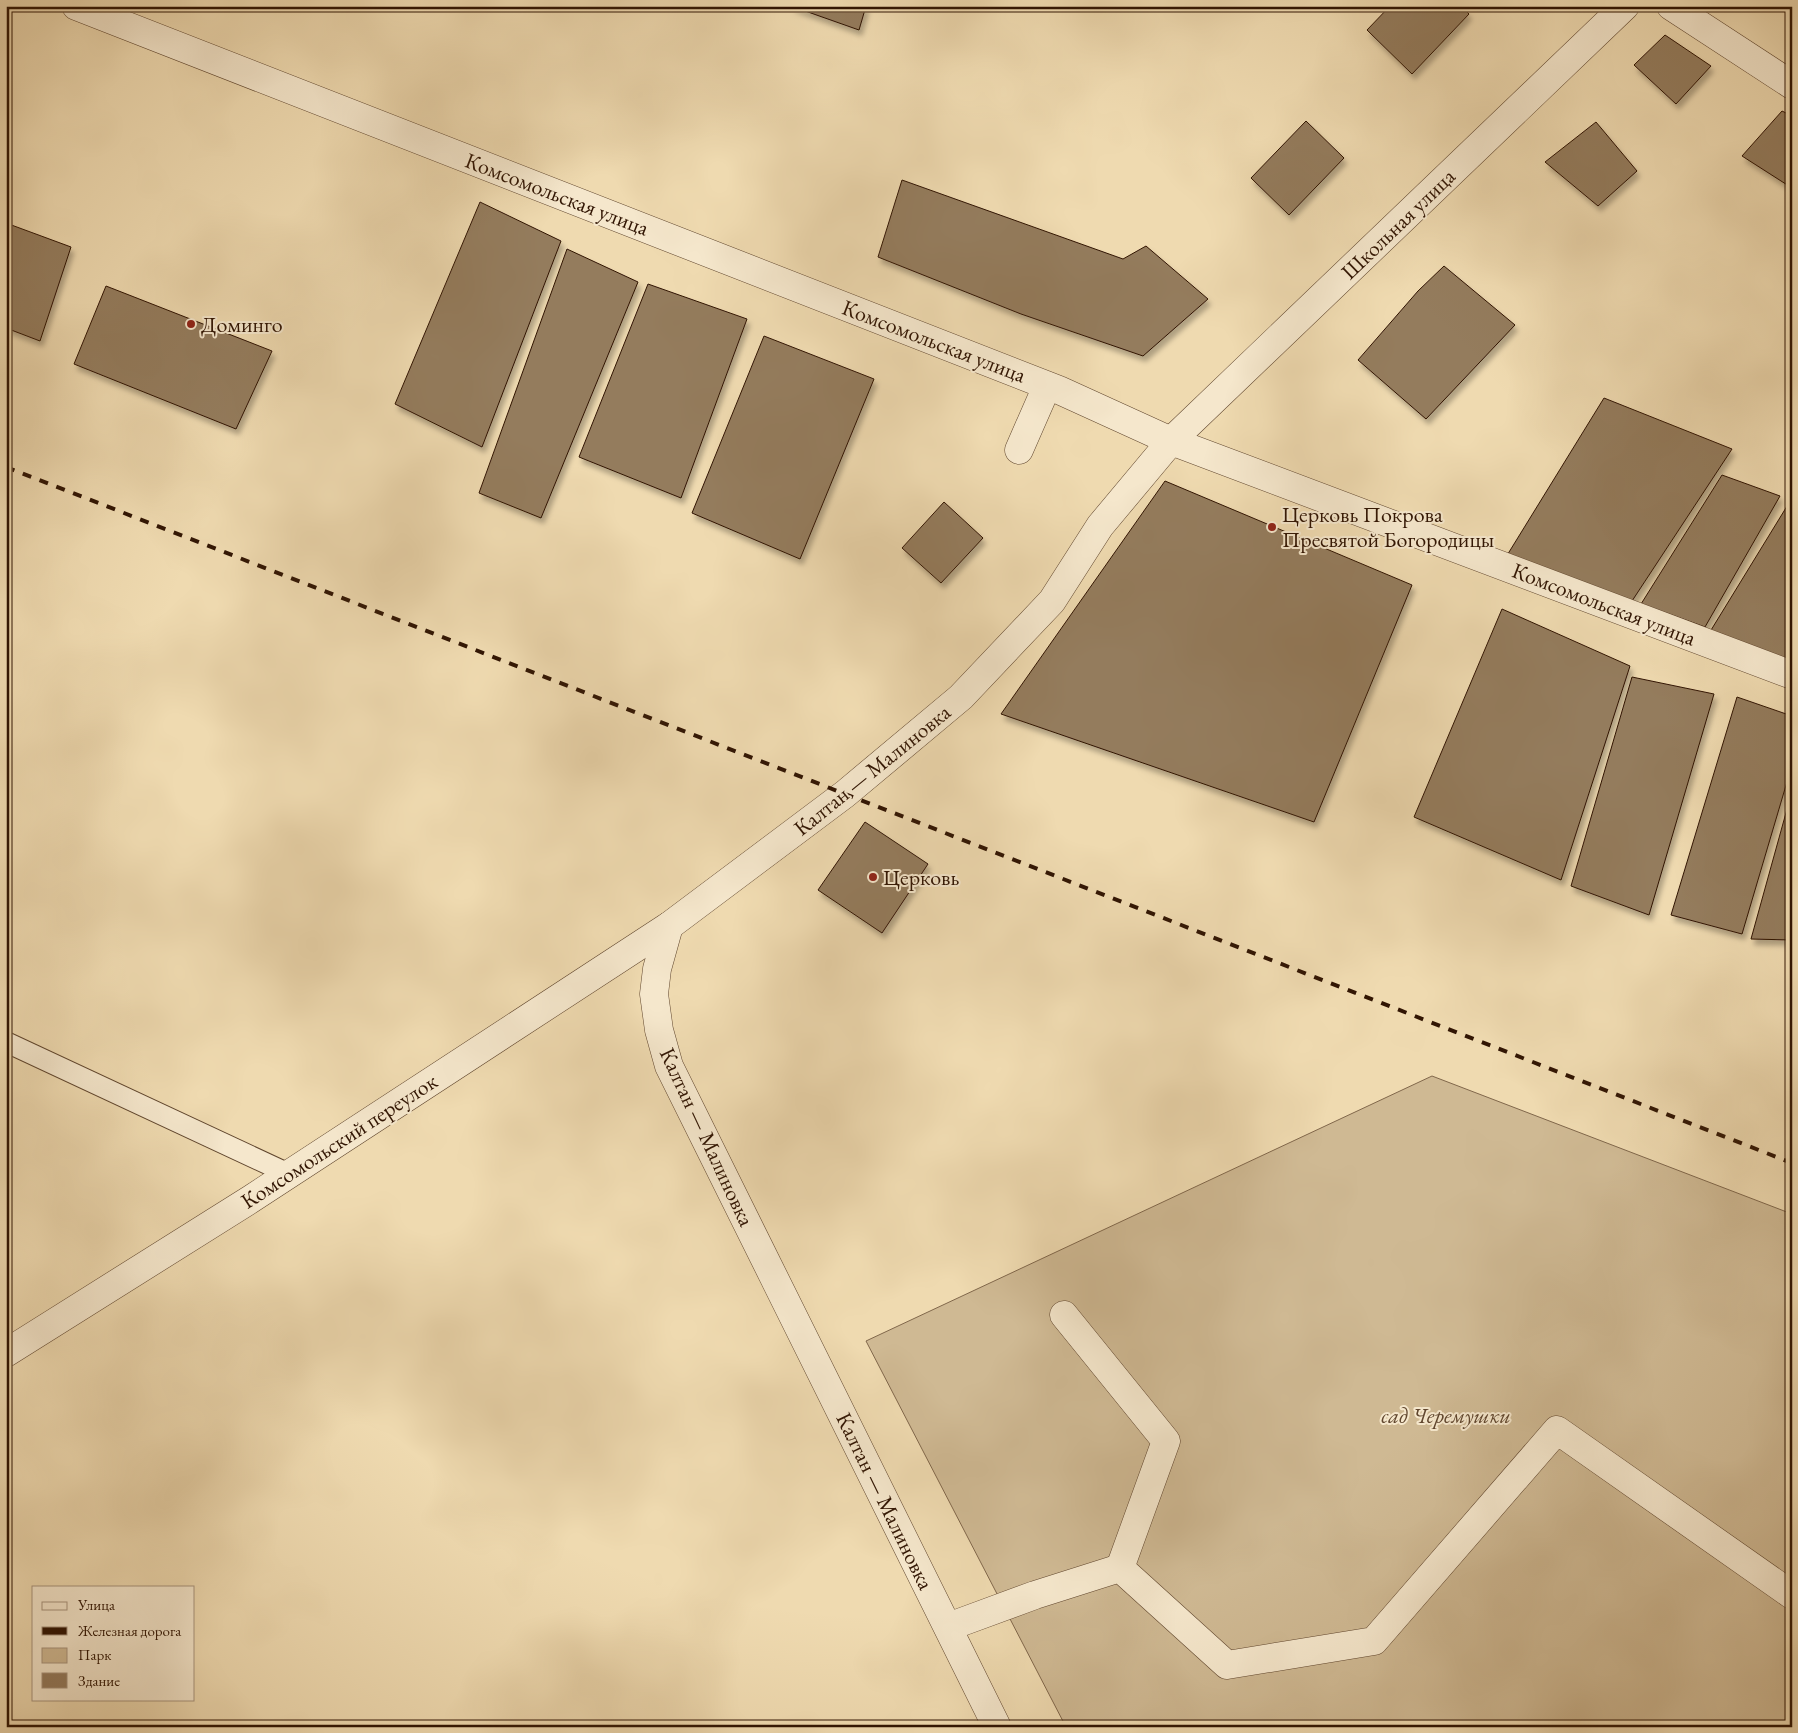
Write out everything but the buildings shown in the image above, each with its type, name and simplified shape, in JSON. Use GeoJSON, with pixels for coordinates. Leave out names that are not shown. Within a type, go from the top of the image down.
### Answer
{"type":"FeatureCollection","features":[{"type":"Feature","properties":{"kind":"street","name":"Комсомольская улица"},"geometry":{"type":"LineString","coordinates":[[76,6],[1048,386],[1171,441],[1792,675]]}},
{"type":"Feature","properties":{"kind":"street","name":"Школьная улица"},"geometry":{"type":"LineString","coordinates":[[1171,441],[1625,6]]}},
{"type":"Feature","properties":{"kind":"street"},"geometry":{"type":"LineString","coordinates":[[1671,6],[1792,85]]}},
{"type":"Feature","properties":{"kind":"street"},"geometry":{"type":"LineString","coordinates":[[1019,450],[1048,386]]}},
{"type":"Feature","properties":{"kind":"street","name":"Калтан — Малиновка"},"geometry":{"type":"LineString","coordinates":[[997,1727],[669,1066],[659,1030],[654,994],[657,969],[669,926],[845,794],[961,697],[1052,601],[1100,526],[1171,441]]}},
{"type":"Feature","properties":{"kind":"street","name":"Комсомольский переулок"},"geometry":{"type":"LineString","coordinates":[[6,1353],[289,1174],[669,926]]}},
{"type":"Feature","properties":{"kind":"street"},"geometry":{"type":"LineString","coordinates":[[1064,1315],[1166,1441],[1120,1568]]}},
{"type":"Feature","properties":{"kind":"street"},"geometry":{"type":"LineString","coordinates":[[1120,1568],[1227,1665],[1374,1641],[1557,1430],[1792,1595]]}},
{"type":"Feature","properties":{"kind":"street"},"geometry":{"type":"LineString","coordinates":[[948,1627],[1035,1595],[1120,1568]]}},
{"type":"Feature","properties":{"kind":"lane"},"geometry":{"type":"LineString","coordinates":[[6,1042],[289,1174]]}},
{"type":"Feature","properties":{"kind":"green space","name":"сад Черемушки"},"geometry":{"type":"Polygon","coordinates":[[[1432,1076],[1792,1214],[1792,1727],[1066,1727],[866,1341],[1432,1076]]]}},
{"type":"Feature","properties":{"kind":"railway"},"geometry":{"type":"LineString","coordinates":[[6,467],[1792,1163]]}},
{"type":"Feature","properties":{"kind":"place","name":"Доминго"},"geometry":{"type":"Point","coordinates":[191,324]}},
{"type":"Feature","properties":{"kind":"place","name":"Церковь Покрова Пресвятой Богородицы"},"geometry":{"type":"Point","coordinates":[1272,527]}},
{"type":"Feature","properties":{"kind":"place","name":"Церковь"},"geometry":{"type":"Point","coordinates":[873,877]}}]}
